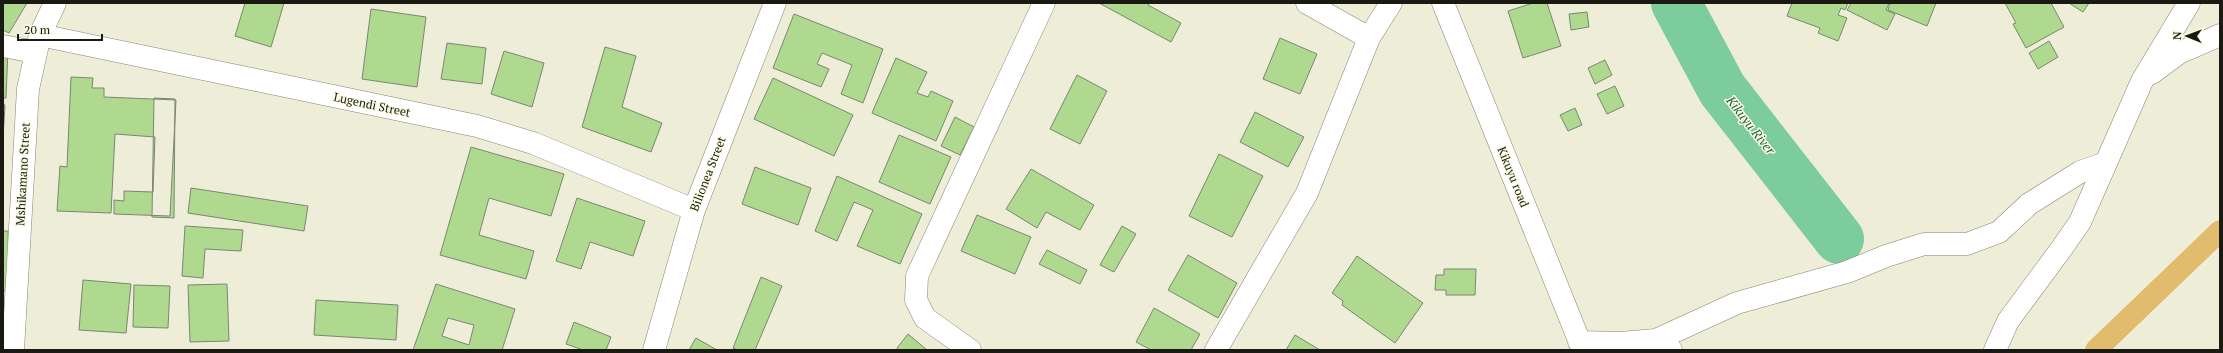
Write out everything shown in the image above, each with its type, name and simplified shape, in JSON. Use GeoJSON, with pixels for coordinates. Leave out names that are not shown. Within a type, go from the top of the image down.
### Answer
{"type":"FeatureCollection","features":[{"type":"Feature","properties":{"kind":"highway"},"geometry":{"type":"LineString","coordinates":[[2096,350],[2220,231]]}},
{"type":"Feature","properties":{"kind":"street","name":"Mshikamano Street"},"geometry":{"type":"LineString","coordinates":[[13,350],[28,89],[39,42],[55,3]]}},
{"type":"Feature","properties":{"kind":"street","name":"Bilionea Street"},"geometry":{"type":"LineString","coordinates":[[654,350],[694,210],[775,3]]}},
{"type":"Feature","properties":{"kind":"street"},"geometry":{"type":"LineString","coordinates":[[970,350],[924,318],[916,300],[917,276],[1044,3]]}},
{"type":"Feature","properties":{"kind":"street"},"geometry":{"type":"LineString","coordinates":[[1307,3],[1370,38]]}},
{"type":"Feature","properties":{"kind":"street"},"geometry":{"type":"LineString","coordinates":[[1216,350],[1307,193],[1370,38],[1391,3]]}},
{"type":"Feature","properties":{"kind":"street","name":"Kikuyu road"},"geometry":{"type":"LineString","coordinates":[[1443,3],[1581,346]]}},
{"type":"Feature","properties":{"kind":"street"},"geometry":{"type":"LineString","coordinates":[[1996,350],[2008,321],[2080,222],[2142,81],[2188,3]]}},
{"type":"Feature","properties":{"kind":"street"},"geometry":{"type":"LineString","coordinates":[[2142,81],[2179,53],[2220,35]]}},
{"type":"Feature","properties":{"kind":"street","name":"Lugendi Street"},"geometry":{"type":"LineString","coordinates":[[3,46],[24,50],[39,42],[477,126],[533,143],[694,210]]}},
{"type":"Feature","properties":{"kind":"street"},"geometry":{"type":"LineString","coordinates":[[1581,346],[1620,342],[1664,345],[1737,303],[1847,272],[1886,256],[1924,244],[1967,244],[1999,232],[2029,204],[2080,172],[2106,163]]}},
{"type":"Feature","properties":{"kind":"building"},"geometry":{"type":"Polygon","coordinates":[[[3,3],[27,3],[9,33],[3,30],[3,3]]]}},
{"type":"Feature","properties":{"kind":"building"},"geometry":{"type":"Polygon","coordinates":[[[245,3],[284,3],[271,47],[235,36],[245,3]]]}},
{"type":"Feature","properties":{"kind":"building"},"geometry":{"type":"Polygon","coordinates":[[[1099,3],[1149,3],[1148,5],[1181,23],[1171,42],[1099,3]]]}},
{"type":"Feature","properties":{"kind":"building"},"geometry":{"type":"Polygon","coordinates":[[[1533,3],[1547,3],[1561,46],[1523,58],[1508,11],[1533,3]]]}},
{"type":"Feature","properties":{"kind":"building"},"geometry":{"type":"Polygon","coordinates":[[[1792,3],[1848,3],[1845,10],[1841,8],[1838,15],[1847,18],[1838,41],[1818,33],[1820,28],[1787,16],[1792,3]]]}},
{"type":"Feature","properties":{"kind":"building"},"geometry":{"type":"Polygon","coordinates":[[[1851,3],[1889,3],[1886,10],[1895,14],[1887,30],[1847,10],[1851,3]]]}},
{"type":"Feature","properties":{"kind":"building"},"geometry":{"type":"Polygon","coordinates":[[[1890,3],[1936,3],[1927,26],[1888,10],[1890,3]]]}},
{"type":"Feature","properties":{"kind":"building"},"geometry":{"type":"Polygon","coordinates":[[[2005,3],[2051,3],[2064,27],[2026,48],[2013,24],[2016,23],[2005,3]]]}},
{"type":"Feature","properties":{"kind":"building"},"geometry":{"type":"Polygon","coordinates":[[[2069,3],[2089,3],[2083,12],[2069,3]]]}},
{"type":"Feature","properties":{"kind":"building"},"geometry":{"type":"Polygon","coordinates":[[[371,9],[426,17],[417,87],[362,79],[371,9]]]}},
{"type":"Feature","properties":{"kind":"building"},"geometry":{"type":"Polygon","coordinates":[[[1587,12],[1589,27],[1571,30],[1569,14],[1587,12]]]}},
{"type":"Feature","properties":{"kind":"building"},"geometry":{"type":"Polygon","coordinates":[[[794,14],[883,49],[863,103],[841,94],[852,65],[822,53],[817,64],[829,69],[821,87],[773,68],[794,14]]]}},
{"type":"Feature","properties":{"kind":"building"},"geometry":{"type":"Polygon","coordinates":[[[1280,38],[1317,54],[1300,94],[1263,79],[1280,38]]]}},
{"type":"Feature","properties":{"kind":"building"},"geometry":{"type":"Polygon","coordinates":[[[2049,41],[2058,57],[2038,69],[2029,53],[2049,41]]]}},
{"type":"Feature","properties":{"kind":"building"},"geometry":{"type":"Polygon","coordinates":[[[447,43],[486,48],[482,84],[441,79],[447,43]]]}},
{"type":"Feature","properties":{"kind":"building"},"geometry":{"type":"Polygon","coordinates":[[[605,47],[636,56],[622,107],[662,123],[651,152],[582,127],[605,47]]]}},
{"type":"Feature","properties":{"kind":"building"},"geometry":{"type":"Polygon","coordinates":[[[3,49],[8,49],[6,98],[3,98],[3,49]]]}},
{"type":"Feature","properties":{"kind":"building"},"geometry":{"type":"Polygon","coordinates":[[[504,51],[544,63],[532,107],[491,94],[504,51]]]}},
{"type":"Feature","properties":{"kind":"building"},"geometry":{"type":"Polygon","coordinates":[[[896,58],[927,72],[917,93],[928,97],[931,91],[953,101],[936,141],[872,113],[896,58]]]}},
{"type":"Feature","properties":{"kind":"building"},"geometry":{"type":"Polygon","coordinates":[[[1605,60],[1612,75],[1595,84],[1588,68],[1605,60]]]}},
{"type":"Feature","properties":{"kind":"building"},"geometry":{"type":"Polygon","coordinates":[[[1077,75],[1107,91],[1080,144],[1050,129],[1077,75]]]}},
{"type":"Feature","properties":{"kind":"building"},"geometry":{"type":"Polygon","coordinates":[[[71,77],[93,78],[92,88],[104,88],[104,97],[176,100],[170,216],[114,214],[114,200],[124,201],[124,191],[153,192],[155,137],[115,134],[111,213],[57,211],[60,166],[67,167],[71,77]]]}},
{"type":"Feature","properties":{"kind":"building"},"geometry":{"type":"Polygon","coordinates":[[[773,78],[853,115],[834,156],[754,119],[773,78]]]}},
{"type":"Feature","properties":{"kind":"building"},"geometry":{"type":"Polygon","coordinates":[[[1615,86],[1624,106],[1607,114],[1597,94],[1615,86]]]}},
{"type":"Feature","properties":{"kind":"building"},"geometry":{"type":"Polygon","coordinates":[[[154,98],[175,99],[174,218],[152,217],[154,98]]]}},
{"type":"Feature","properties":{"kind":"building"},"geometry":{"type":"Polygon","coordinates":[[[3,104],[5,105],[3,138],[3,104]]]}},
{"type":"Feature","properties":{"kind":"building"},"geometry":{"type":"Polygon","coordinates":[[[1575,108],[1582,125],[1568,131],[1560,115],[1575,108]]]}},
{"type":"Feature","properties":{"kind":"building"},"geometry":{"type":"Polygon","coordinates":[[[1255,112],[1304,137],[1288,167],[1240,142],[1255,112]]]}},
{"type":"Feature","properties":{"kind":"building"},"geometry":{"type":"Polygon","coordinates":[[[955,117],[974,127],[960,155],[941,146],[955,117]]]}},
{"type":"Feature","properties":{"kind":"building"},"geometry":{"type":"Polygon","coordinates":[[[899,135],[951,157],[930,204],[879,182],[899,135]]]}},
{"type":"Feature","properties":{"kind":"building"},"geometry":{"type":"Polygon","coordinates":[[[471,147],[564,174],[551,216],[489,198],[479,235],[534,251],[526,279],[440,255],[471,147]]]}},
{"type":"Feature","properties":{"kind":"building"},"geometry":{"type":"Polygon","coordinates":[[[1219,154],[1263,176],[1232,237],[1189,216],[1219,154]]]}},
{"type":"Feature","properties":{"kind":"building"},"geometry":{"type":"Polygon","coordinates":[[[755,167],[811,188],[798,225],[742,204],[755,167]]]}},
{"type":"Feature","properties":{"kind":"building"},"geometry":{"type":"Polygon","coordinates":[[[1031,169],[1094,205],[1080,230],[1046,212],[1037,228],[1006,209],[1031,169]]]}},
{"type":"Feature","properties":{"kind":"building"},"geometry":{"type":"Polygon","coordinates":[[[837,176],[922,214],[900,264],[857,246],[873,210],[854,202],[837,241],[815,231],[837,176]]]}},
{"type":"Feature","properties":{"kind":"building"},"geometry":{"type":"Polygon","coordinates":[[[191,188],[308,206],[304,231],[188,213],[191,188]]]}},
{"type":"Feature","properties":{"kind":"building"},"geometry":{"type":"Polygon","coordinates":[[[577,198],[645,221],[633,256],[590,242],[581,269],[556,261],[577,198]]]}},
{"type":"Feature","properties":{"kind":"building"},"geometry":{"type":"Polygon","coordinates":[[[977,215],[1031,237],[1015,274],[961,251],[977,215]]]}},
{"type":"Feature","properties":{"kind":"building"},"geometry":{"type":"Polygon","coordinates":[[[185,226],[243,230],[241,251],[205,249],[203,278],[182,276],[185,226]]]}},
{"type":"Feature","properties":{"kind":"building"},"geometry":{"type":"Polygon","coordinates":[[[1122,226],[1136,234],[1114,272],[1100,265],[1122,226]]]}},
{"type":"Feature","properties":{"kind":"building"},"geometry":{"type":"Polygon","coordinates":[[[3,231],[8,231],[10,291],[3,291],[3,231]]]}},
{"type":"Feature","properties":{"kind":"building"},"geometry":{"type":"Polygon","coordinates":[[[1047,250],[1087,270],[1080,284],[1039,264],[1047,250]]]}},
{"type":"Feature","properties":{"kind":"building"},"geometry":{"type":"Polygon","coordinates":[[[1188,255],[1237,283],[1218,318],[1168,290],[1188,255]]]}},
{"type":"Feature","properties":{"kind":"building"},"geometry":{"type":"Polygon","coordinates":[[[1357,256],[1423,303],[1395,343],[1342,305],[1343,301],[1332,293],[1357,256]]]}},
{"type":"Feature","properties":{"kind":"building"},"geometry":{"type":"Polygon","coordinates":[[[1444,269],[1476,269],[1475,295],[1446,295],[1446,290],[1435,290],[1436,275],[1444,275],[1444,269]]]}},
{"type":"Feature","properties":{"kind":"building"},"geometry":{"type":"Polygon","coordinates":[[[761,277],[782,286],[755,350],[738,350],[733,348],[761,277]]]}},
{"type":"Feature","properties":{"kind":"building"},"geometry":{"type":"Polygon","coordinates":[[[83,280],[131,284],[126,333],[79,330],[83,280]]]}},
{"type":"Feature","properties":{"kind":"building"},"geometry":{"type":"Polygon","coordinates":[[[227,284],[229,341],[190,342],[188,285],[227,284]]]}},
{"type":"Feature","properties":{"kind":"building"},"geometry":{"type":"Polygon","coordinates":[[[436,284],[515,309],[502,350],[413,350],[436,284]],[[448,318],[442,336],[469,345],[474,325],[448,318]]]}},
{"type":"Feature","properties":{"kind":"building"},"geometry":{"type":"Polygon","coordinates":[[[134,285],[170,286],[168,328],[133,327],[134,285]]]}},
{"type":"Feature","properties":{"kind":"building"},"geometry":{"type":"Polygon","coordinates":[[[316,300],[398,305],[396,340],[314,335],[316,300]]]}},
{"type":"Feature","properties":{"kind":"building"},"geometry":{"type":"Polygon","coordinates":[[[1154,308],[1200,334],[1191,350],[1151,350],[1136,342],[1154,308]]]}},
{"type":"Feature","properties":{"kind":"building"},"geometry":{"type":"Polygon","coordinates":[[[574,322],[611,337],[606,350],[583,350],[566,344],[574,322]]]}},
{"type":"Feature","properties":{"kind":"building"},"geometry":{"type":"Polygon","coordinates":[[[908,334],[927,350],[898,350],[897,348],[908,334]]]}},
{"type":"Feature","properties":{"kind":"building"},"geometry":{"type":"Polygon","coordinates":[[[1295,335],[1320,350],[1286,350],[1295,335]]]}},
{"type":"Feature","properties":{"kind":"building"},"geometry":{"type":"Polygon","coordinates":[[[696,338],[717,350],[689,350],[696,338]]]}},
{"type":"Feature","properties":{"kind":"waterway","name":"Kikuyu River"},"geometry":{"type":"LineString","coordinates":[[1676,3],[1722,89],[1839,239]]}}]}
